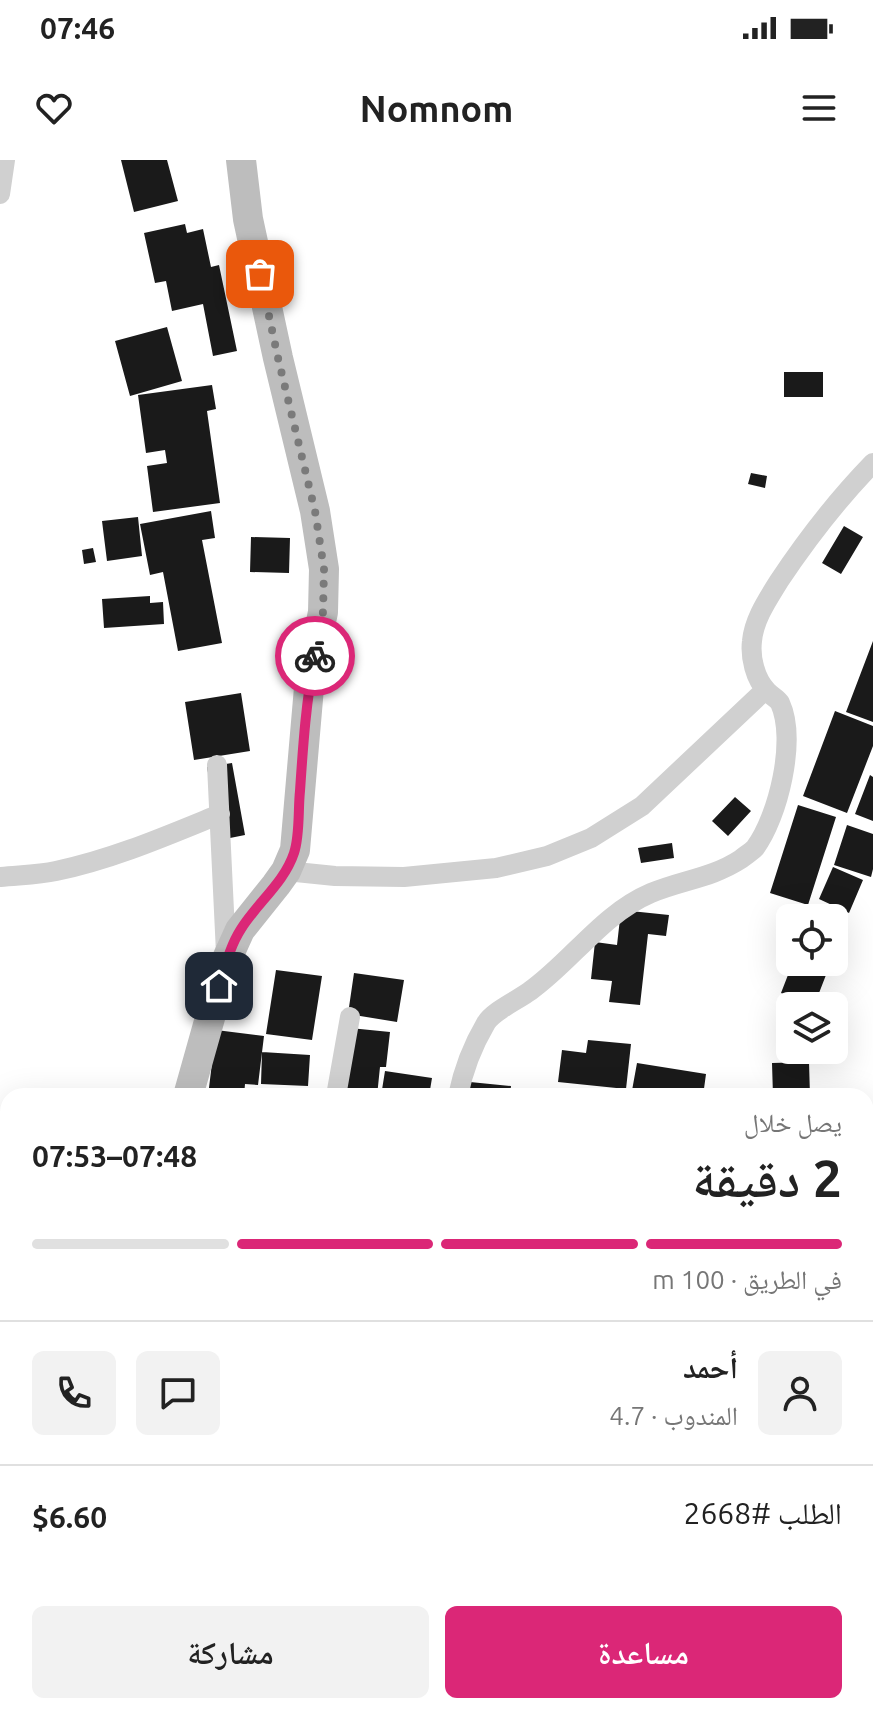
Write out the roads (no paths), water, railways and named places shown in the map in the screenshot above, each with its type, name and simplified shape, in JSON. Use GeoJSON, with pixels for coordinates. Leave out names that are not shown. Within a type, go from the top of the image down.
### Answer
{"type":"FeatureCollection","features":[{"type":"Feature","properties":{"kind":"main road"},"geometry":{"type":"LineString","coordinates":[[190,1088],[226,961],[240,930],[286,871],[295,850],[310,676],[323,612],[324,569],[315,511],[248,219],[241,160]]}},
{"type":"Feature","properties":{"kind":"street"},"geometry":{"type":"LineString","coordinates":[[0,194],[5,160]]}},
{"type":"Feature","properties":{"kind":"street"},"geometry":{"type":"LineString","coordinates":[[460,1088],[462,1075],[487,1020],[532,990],[591,934],[627,905],[652,892],[724,869],[753,850],[771,821],[782,780],[787,738],[779,700],[765,690],[754,669],[753,629],[766,601],[801,547],[873,463]]}},
{"type":"Feature","properties":{"kind":"street"},"geometry":{"type":"LineString","coordinates":[[286,871],[335,876],[404,877],[496,868],[547,856],[591,838],[642,806],[765,690]]}},
{"type":"Feature","properties":{"kind":"street"},"geometry":{"type":"LineString","coordinates":[[217,765],[226,961]]}},
{"type":"Feature","properties":{"kind":"street"},"geometry":{"type":"LineString","coordinates":[[0,877],[79,866],[131,850],[220,814]]}},
{"type":"Feature","properties":{"kind":"street"},"geometry":{"type":"LineString","coordinates":[[337,1088],[350,1017]]}}]}
